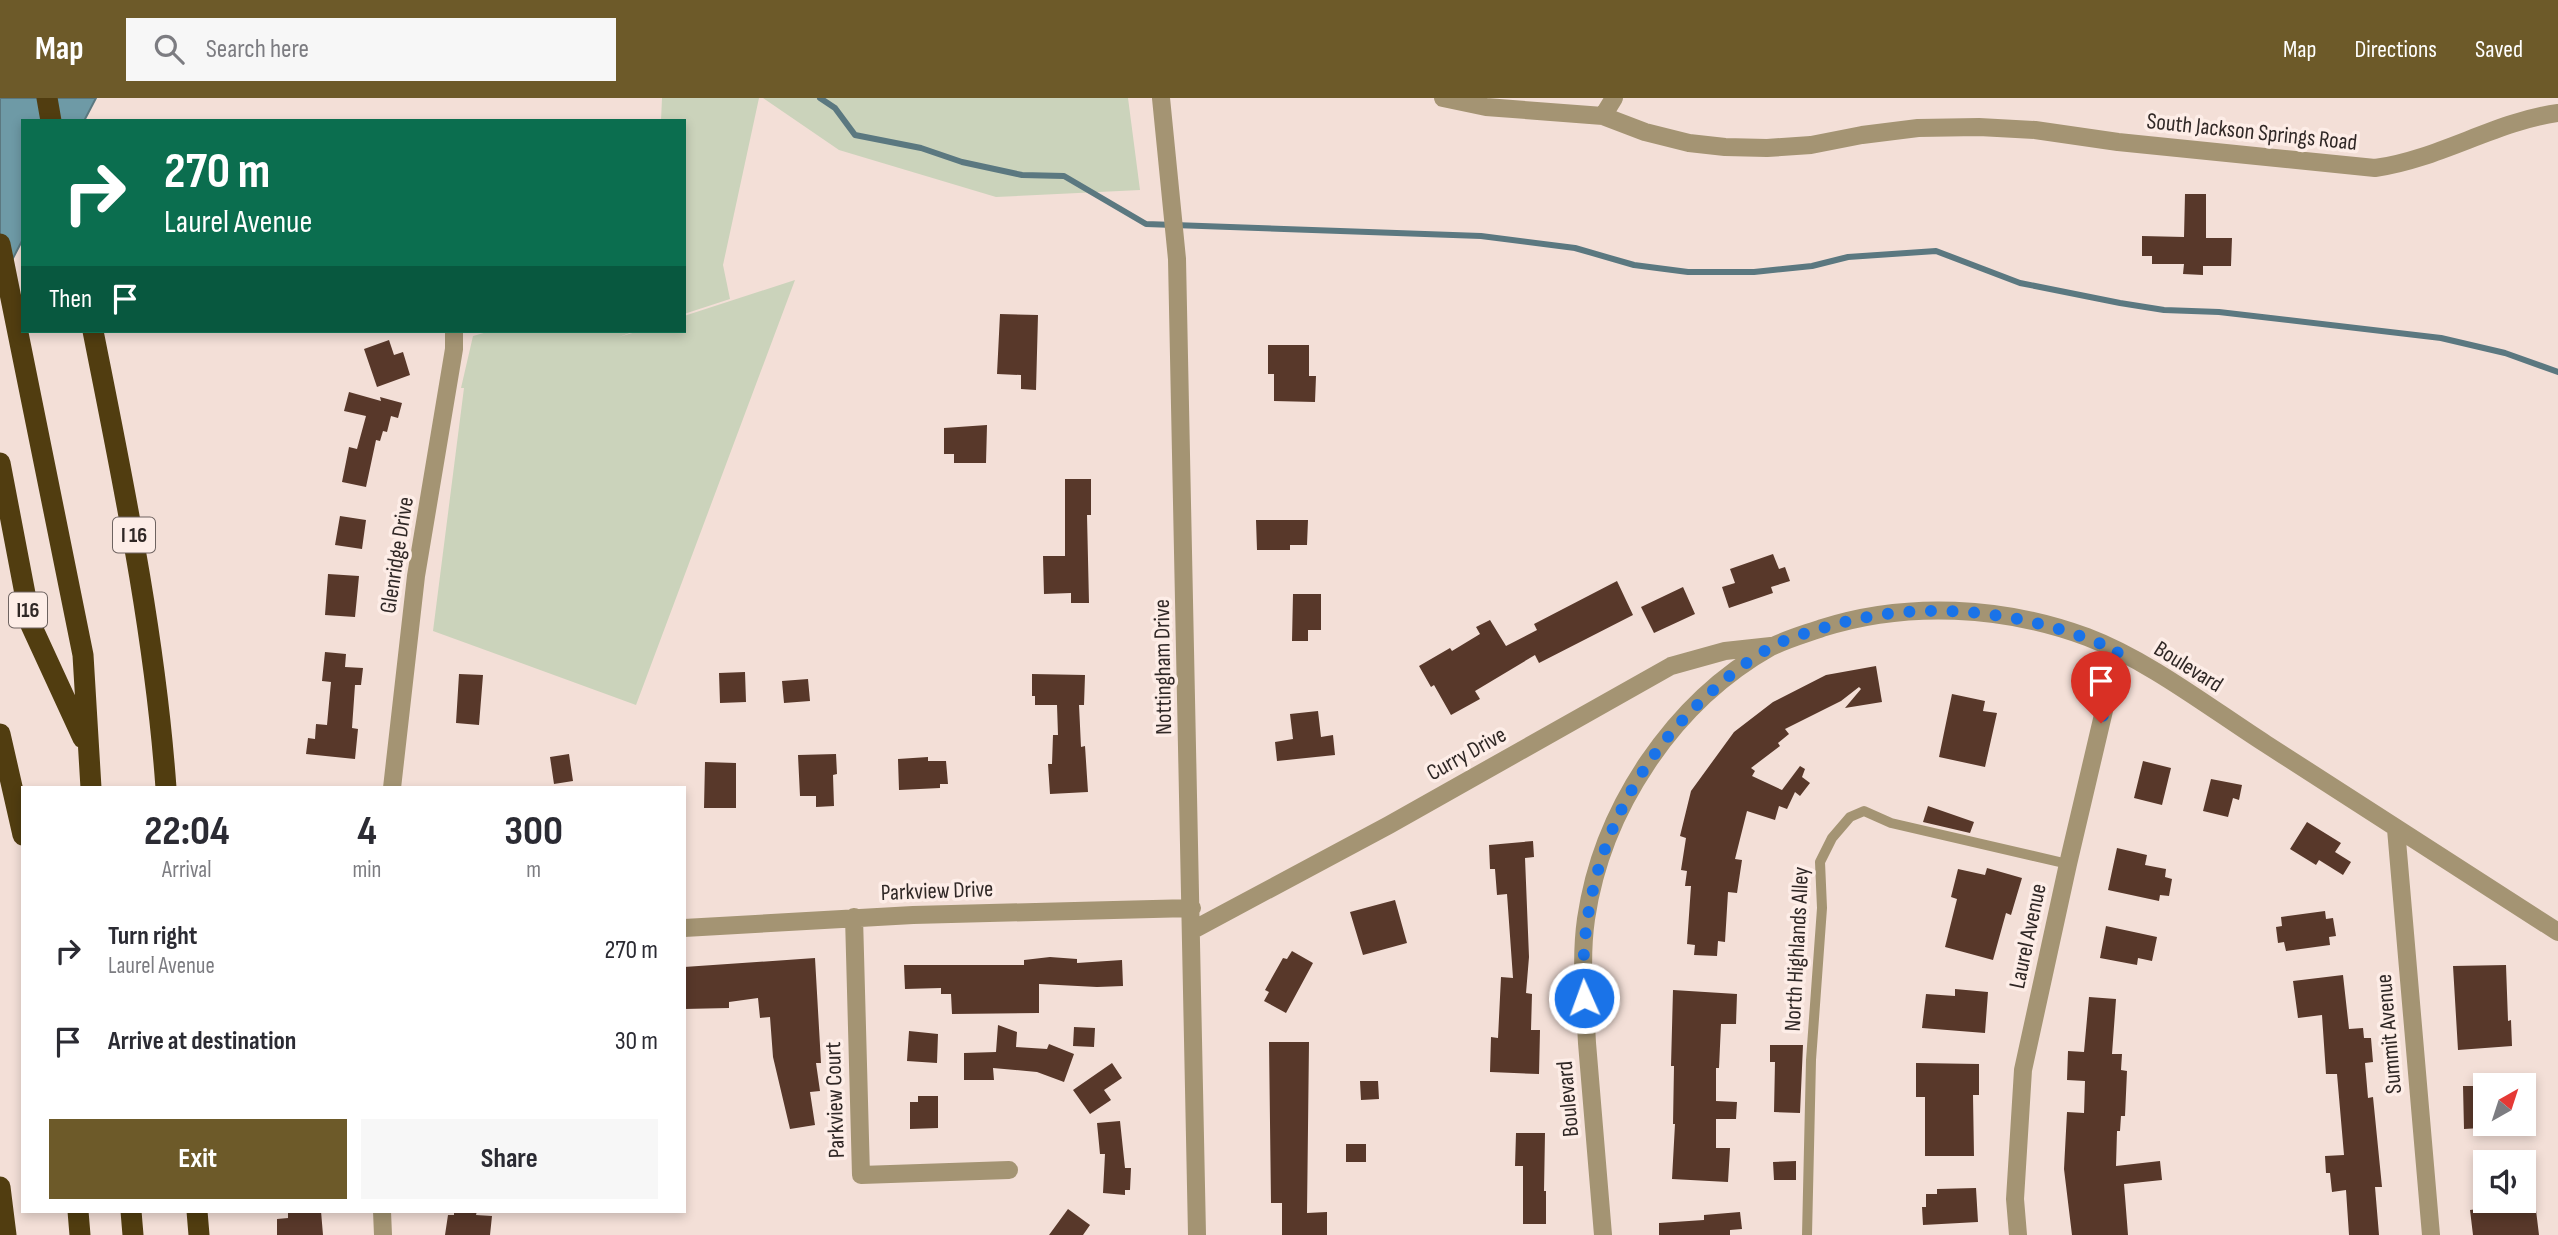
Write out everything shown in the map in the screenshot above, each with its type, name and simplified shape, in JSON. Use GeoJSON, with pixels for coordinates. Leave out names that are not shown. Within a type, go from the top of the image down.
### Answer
{"type":"FeatureCollection","features":[{"type":"Feature","properties":{"kind":"highway"},"geometry":{"type":"LineString","coordinates":[[47,98],[51,119]]}},
{"type":"Feature","properties":{"kind":"highway"},"geometry":{"type":"LineString","coordinates":[[0,244],[83,655],[87,746]]}},
{"type":"Feature","properties":{"kind":"highway","name":"I 16"},"geometry":{"type":"LineString","coordinates":[[93,333],[134,538],[163,741],[166,786]]}},
{"type":"Feature","properties":{"kind":"highway","name":"I16"},"geometry":{"type":"LineString","coordinates":[[0,463],[31,625],[87,746],[91,786]]}},
{"type":"Feature","properties":{"kind":"highway"},"geometry":{"type":"LineString","coordinates":[[0,734],[21,826]]}},
{"type":"Feature","properties":{"kind":"highway"},"geometry":{"type":"LineString","coordinates":[[0,1186],[6,1235]]}},
{"type":"Feature","properties":{"kind":"highway"},"geometry":{"type":"LineString","coordinates":[[78,1213],[80,1235]]}},
{"type":"Feature","properties":{"kind":"highway"},"geometry":{"type":"LineString","coordinates":[[131,1213],[133,1235]]}},
{"type":"Feature","properties":{"kind":"highway"},"geometry":{"type":"LineString","coordinates":[[197,1213],[199,1235]]}},
{"type":"Feature","properties":{"kind":"street","name":"Nottingham Drive"},"geometry":{"type":"LineString","coordinates":[[1161,98],[1175,238],[1192,908],[1197,1235]]}},
{"type":"Feature","properties":{"kind":"street","name":"South Jackson Springs Road"},"geometry":{"type":"LineString","coordinates":[[1443,98],[1486,107],[1603,116],[1645,132],[1689,144],[1725,147],[1811,145],[1918,128],[1979,127],[2375,168],[2403,164],[2523,121],[2558,113]]}},
{"type":"Feature","properties":{"kind":"street"},"geometry":{"type":"LineString","coordinates":[[1603,116],[1614,98]]}},
{"type":"Feature","properties":{"kind":"street","name":"Glenridge Drive"},"geometry":{"type":"LineString","coordinates":[[392,786],[416,576],[454,349],[454,333]]}},
{"type":"Feature","properties":{"kind":"street","name":"Boulevard"},"geometry":{"type":"LineString","coordinates":[[1603,1235],[1583,971],[1586,918],[1600,860],[1628,796],[1656,752],[1676,727],[1721,682],[1773,646],[1834,624],[1865,617],[1941,611],[1994,614],[2026,620],[2088,638],[2118,651],[2558,932]]}},
{"type":"Feature","properties":{"kind":"street","name":"Curry Drive"},"geometry":{"type":"LineString","coordinates":[[1191,931],[1389,825],[1671,666],[1725,651],[1773,646]]}},
{"type":"Feature","properties":{"kind":"street","name":"Laurel Avenue"},"geometry":{"type":"LineString","coordinates":[[2018,1235],[2015,1199],[2023,1070],[2118,651]]}},
{"type":"Feature","properties":{"kind":"street","name":"Summit Avenue"},"geometry":{"type":"LineString","coordinates":[[2396,829],[2431,1235]]}},
{"type":"Feature","properties":{"kind":"street","name":"Parkview Drive"},"geometry":{"type":"LineString","coordinates":[[686,928],[854,918],[1192,908]]}},
{"type":"Feature","properties":{"kind":"street","name":"Parkview Court"},"geometry":{"type":"LineString","coordinates":[[854,918],[861,1175],[1009,1170]]}},
{"type":"Feature","properties":{"kind":"street"},"geometry":{"type":"LineString","coordinates":[[382,1213],[383,1235]]}},
{"type":"Feature","properties":{"kind":"lane","name":"North Highlands Alley"},"geometry":{"type":"LineString","coordinates":[[1807,1235],[1811,1060],[1822,908],[1820,862],[1832,838],[1850,817],[1864,811],[1891,823],[2068,864]]}},
{"type":"Feature","properties":{"kind":"green space"},"geometry":{"type":"Polygon","coordinates":[[[662,98],[759,98],[723,265],[730,299],[686,313],[686,119],[661,119],[662,98]]]}},
{"type":"Feature","properties":{"kind":"green space"},"geometry":{"type":"Polygon","coordinates":[[[763,98],[1128,98],[1140,190],[996,197],[839,150],[763,98]]]}},
{"type":"Feature","properties":{"kind":"green space"},"geometry":{"type":"Polygon","coordinates":[[[795,280],[636,705],[433,631],[464,388],[461,388],[473,336],[484,333],[630,333],[619,337],[632,333],[686,333],[686,315],[795,280]]]}},
{"type":"Feature","properties":{"kind":"water"},"geometry":{"type":"Polygon","coordinates":[[[0,98],[96,98],[85,119],[21,119],[21,243],[0,283],[0,98]]]}},
{"type":"Feature","properties":{"kind":"building"},"geometry":{"type":"Polygon","coordinates":[[[2185,194],[2206,194],[2206,238],[2232,238],[2231,266],[2203,266],[2203,275],[2183,274],[2184,264],[2152,264],[2152,256],[2142,256],[2142,236],[2184,237],[2185,194]]]}},
{"type":"Feature","properties":{"kind":"building"},"geometry":{"type":"Polygon","coordinates":[[[1000,314],[1038,315],[1036,390],[1021,389],[1021,375],[997,374],[1000,314]]]}},
{"type":"Feature","properties":{"kind":"building"},"geometry":{"type":"Polygon","coordinates":[[[389,340],[394,355],[403,352],[410,375],[377,387],[364,349],[389,340]]]}},
{"type":"Feature","properties":{"kind":"building"},"geometry":{"type":"Polygon","coordinates":[[[1268,345],[1309,345],[1309,376],[1316,376],[1315,402],[1274,401],[1274,374],[1268,374],[1268,345]]]}},
{"type":"Feature","properties":{"kind":"building"},"geometry":{"type":"Polygon","coordinates":[[[349,392],[381,401],[380,397],[402,403],[398,418],[391,416],[387,432],[383,431],[380,441],[376,440],[366,487],[342,482],[349,447],[357,449],[366,416],[344,411],[349,392]]]}},
{"type":"Feature","properties":{"kind":"building"},"geometry":{"type":"Polygon","coordinates":[[[987,425],[986,463],[954,463],[954,454],[944,454],[944,428],[987,425]]]}},
{"type":"Feature","properties":{"kind":"building"},"geometry":{"type":"Polygon","coordinates":[[[1065,479],[1091,479],[1091,515],[1087,515],[1089,603],[1071,603],[1071,593],[1044,594],[1043,556],[1065,556],[1065,479]]]}},
{"type":"Feature","properties":{"kind":"building"},"geometry":{"type":"Polygon","coordinates":[[[340,516],[366,520],[362,549],[335,545],[340,516]]]}},
{"type":"Feature","properties":{"kind":"building"},"geometry":{"type":"Polygon","coordinates":[[[1256,520],[1308,520],[1307,545],[1290,545],[1290,550],[1257,550],[1256,520]]]}},
{"type":"Feature","properties":{"kind":"building"},"geometry":{"type":"Polygon","coordinates":[[[1773,554],[1779,569],[1785,567],[1790,581],[1771,587],[1773,593],[1729,608],[1722,587],[1735,583],[1730,569],[1773,554]]]}},
{"type":"Feature","properties":{"kind":"building"},"geometry":{"type":"Polygon","coordinates":[[[328,574],[359,576],[355,617],[325,615],[328,574]]]}},
{"type":"Feature","properties":{"kind":"building"},"geometry":{"type":"Polygon","coordinates":[[[1617,581],[1633,615],[1539,663],[1535,655],[1475,691],[1480,699],[1451,715],[1434,685],[1431,687],[1419,666],[1480,634],[1476,627],[1490,620],[1506,646],[1537,630],[1534,624],[1617,581]]]}},
{"type":"Feature","properties":{"kind":"building"},"geometry":{"type":"Polygon","coordinates":[[[1683,587],[1695,614],[1654,633],[1641,607],[1683,587]]]}},
{"type":"Feature","properties":{"kind":"building"},"geometry":{"type":"Polygon","coordinates":[[[1293,594],[1321,594],[1321,630],[1308,630],[1308,641],[1292,641],[1293,594]]]}},
{"type":"Feature","properties":{"kind":"building"},"geometry":{"type":"Polygon","coordinates":[[[325,652],[346,654],[345,667],[363,668],[361,685],[355,685],[352,728],[358,729],[355,759],[306,754],[308,738],[315,739],[316,724],[327,725],[331,682],[322,681],[325,652]]]}},
{"type":"Feature","properties":{"kind":"building"},"geometry":{"type":"Polygon","coordinates":[[[1876,666],[1882,702],[1845,708],[1861,689],[1859,687],[1841,701],[1785,729],[1789,734],[1778,743],[1780,746],[1751,768],[1755,771],[1752,776],[1782,790],[1800,766],[1805,769],[1802,777],[1810,783],[1800,796],[1795,792],[1787,809],[1779,806],[1775,820],[1747,811],[1735,859],[1742,860],[1737,893],[1728,892],[1725,942],[1718,941],[1717,956],[1694,955],[1695,945],[1687,944],[1691,886],[1685,886],[1687,871],[1681,870],[1686,838],[1680,836],[1691,791],[1734,732],[1773,702],[1826,675],[1876,666]]]}},
{"type":"Feature","properties":{"kind":"building"},"geometry":{"type":"Polygon","coordinates":[[[745,672],[746,702],[720,703],[719,673],[745,672]]]}},
{"type":"Feature","properties":{"kind":"building"},"geometry":{"type":"Polygon","coordinates":[[[459,674],[483,675],[479,725],[456,723],[459,674]]]}},
{"type":"Feature","properties":{"kind":"building"},"geometry":{"type":"Polygon","coordinates":[[[1032,674],[1085,675],[1084,705],[1079,705],[1081,747],[1085,746],[1088,792],[1050,794],[1048,764],[1052,764],[1053,735],[1058,735],[1057,705],[1035,705],[1035,696],[1032,696],[1032,674]]]}},
{"type":"Feature","properties":{"kind":"building"},"geometry":{"type":"Polygon","coordinates":[[[808,679],[810,701],[784,703],[782,681],[808,679]]]}},
{"type":"Feature","properties":{"kind":"building"},"geometry":{"type":"Polygon","coordinates":[[[1952,694],[1985,701],[1983,711],[1997,713],[1985,767],[1939,757],[1952,694]]]}},
{"type":"Feature","properties":{"kind":"building"},"geometry":{"type":"Polygon","coordinates":[[[1318,711],[1321,737],[1333,735],[1335,755],[1277,761],[1275,742],[1293,739],[1290,714],[1318,711]]]}},
{"type":"Feature","properties":{"kind":"building"},"geometry":{"type":"Polygon","coordinates":[[[569,754],[573,781],[554,784],[550,757],[569,754]]]}},
{"type":"Feature","properties":{"kind":"building"},"geometry":{"type":"Polygon","coordinates":[[[836,754],[837,774],[833,775],[834,806],[816,807],[816,796],[800,796],[798,755],[836,754]]]}},
{"type":"Feature","properties":{"kind":"building"},"geometry":{"type":"Polygon","coordinates":[[[928,757],[928,761],[946,761],[948,784],[940,784],[940,788],[899,790],[898,759],[928,757]]]}},
{"type":"Feature","properties":{"kind":"building"},"geometry":{"type":"Polygon","coordinates":[[[2143,761],[2171,768],[2162,805],[2134,798],[2143,761]]]}},
{"type":"Feature","properties":{"kind":"building"},"geometry":{"type":"Polygon","coordinates":[[[705,762],[736,763],[736,808],[704,808],[705,762]]]}},
{"type":"Feature","properties":{"kind":"building"},"geometry":{"type":"Polygon","coordinates":[[[2211,779],[2242,785],[2239,800],[2233,798],[2228,817],[2203,811],[2211,779]]]}},
{"type":"Feature","properties":{"kind":"building"},"geometry":{"type":"Polygon","coordinates":[[[1928,806],[1974,822],[1970,833],[1923,822],[1928,806]]]}},
{"type":"Feature","properties":{"kind":"building"},"geometry":{"type":"Polygon","coordinates":[[[2307,822],[2341,843],[2335,852],[2351,862],[2343,875],[2319,860],[2316,865],[2290,849],[2307,822]]]}},
{"type":"Feature","properties":{"kind":"building"},"geometry":{"type":"Polygon","coordinates":[[[1533,841],[1534,857],[1525,858],[1529,957],[1526,993],[1532,994],[1531,1030],[1540,1030],[1539,1074],[1490,1072],[1491,1037],[1498,1038],[1501,977],[1513,978],[1507,894],[1497,895],[1495,869],[1490,869],[1489,845],[1533,841]]]}},
{"type":"Feature","properties":{"kind":"building"},"geometry":{"type":"Polygon","coordinates":[[[2117,848],[2147,855],[2145,865],[2166,869],[2165,877],[2172,879],[2169,896],[2160,895],[2159,901],[2108,890],[2117,848]]]}},
{"type":"Feature","properties":{"kind":"building"},"geometry":{"type":"Polygon","coordinates":[[[1987,868],[2022,878],[2011,915],[2006,913],[1993,960],[1945,947],[1957,899],[1951,897],[1958,869],[1985,875],[1987,868]]]}},
{"type":"Feature","properties":{"kind":"building"},"geometry":{"type":"Polygon","coordinates":[[[1395,900],[1407,943],[1363,955],[1350,912],[1395,900]]]}},
{"type":"Feature","properties":{"kind":"building"},"geometry":{"type":"Polygon","coordinates":[[[2325,911],[2326,919],[2333,918],[2336,936],[2329,937],[2330,945],[2286,951],[2284,942],[2278,943],[2276,927],[2282,926],[2281,917],[2325,911]]]}},
{"type":"Feature","properties":{"kind":"building"},"geometry":{"type":"Polygon","coordinates":[[[2106,926],[2157,937],[2152,961],[2138,958],[2137,965],[2100,958],[2106,926]]]}},
{"type":"Feature","properties":{"kind":"building"},"geometry":{"type":"Polygon","coordinates":[[[1292,951],[1313,963],[1286,1013],[1264,1001],[1269,992],[1265,990],[1283,958],[1287,959],[1292,951]]]}},
{"type":"Feature","properties":{"kind":"building"},"geometry":{"type":"Polygon","coordinates":[[[1050,957],[1077,959],[1077,963],[1122,960],[1123,986],[1039,984],[1039,1013],[952,1014],[951,994],[941,994],[941,988],[905,989],[904,965],[1024,965],[1024,960],[1050,957]]]}},
{"type":"Feature","properties":{"kind":"building"},"geometry":{"type":"Polygon","coordinates":[[[815,958],[821,1063],[816,1063],[820,1091],[810,1092],[815,1125],[790,1129],[773,1057],[770,1017],[760,1018],[758,998],[729,1002],[729,1008],[686,1009],[686,967],[815,958]]]}},
{"type":"Feature","properties":{"kind":"building"},"geometry":{"type":"Polygon","coordinates":[[[2506,965],[2508,1021],[2511,1020],[2512,1046],[2458,1050],[2453,966],[2506,965]]]}},
{"type":"Feature","properties":{"kind":"building"},"geometry":{"type":"Polygon","coordinates":[[[2343,975],[2349,1029],[2363,1028],[2364,1038],[2371,1038],[2373,1062],[2365,1063],[2368,1098],[2373,1097],[2382,1187],[2375,1187],[2379,1235],[2349,1235],[2346,1190],[2332,1192],[2330,1173],[2326,1173],[2325,1156],[2344,1155],[2337,1074],[2326,1074],[2322,1015],[2298,1018],[2293,981],[2343,975]]]}},
{"type":"Feature","properties":{"kind":"building"},"geometry":{"type":"Polygon","coordinates":[[[1955,989],[1988,992],[1985,1033],[1922,1028],[1926,994],[1955,996],[1955,989]]]}},
{"type":"Feature","properties":{"kind":"building"},"geometry":{"type":"Polygon","coordinates":[[[1673,990],[1737,994],[1736,1024],[1721,1024],[1719,1068],[1716,1068],[1716,1101],[1737,1102],[1736,1119],[1716,1119],[1716,1148],[1730,1148],[1728,1182],[1672,1179],[1675,1124],[1674,1066],[1671,1066],[1673,990]]]}},
{"type":"Feature","properties":{"kind":"building"},"geometry":{"type":"Polygon","coordinates":[[[2089,997],[2116,999],[2112,1054],[2122,1054],[2121,1070],[2127,1071],[2125,1116],[2121,1116],[2120,1131],[2117,1131],[2116,1166],[2160,1161],[2162,1180],[2124,1184],[2128,1235],[2072,1235],[2064,1169],[2067,1112],[2084,1113],[2085,1081],[2067,1080],[2068,1051],[2084,1052],[2089,997]]]}},
{"type":"Feature","properties":{"kind":"building"},"geometry":{"type":"Polygon","coordinates":[[[998,1025],[1017,1032],[1016,1047],[1047,1049],[1049,1044],[1074,1054],[1064,1082],[1037,1072],[993,1068],[994,1080],[964,1080],[964,1053],[996,1052],[998,1025]]]}},
{"type":"Feature","properties":{"kind":"building"},"geometry":{"type":"Polygon","coordinates":[[[1074,1027],[1095,1028],[1094,1047],[1073,1046],[1074,1027]]]}},
{"type":"Feature","properties":{"kind":"building"},"geometry":{"type":"Polygon","coordinates":[[[909,1031],[938,1034],[937,1063],[907,1061],[909,1031]]]}},
{"type":"Feature","properties":{"kind":"building"},"geometry":{"type":"Polygon","coordinates":[[[1269,1042],[1309,1042],[1307,1213],[1327,1212],[1327,1235],[1282,1235],[1282,1203],[1271,1203],[1269,1042]]]}},
{"type":"Feature","properties":{"kind":"building"},"geometry":{"type":"Polygon","coordinates":[[[1770,1045],[1803,1045],[1800,1113],[1774,1112],[1775,1062],[1770,1062],[1770,1045]]]}},
{"type":"Feature","properties":{"kind":"building"},"geometry":{"type":"Polygon","coordinates":[[[1112,1063],[1122,1078],[1104,1090],[1111,1100],[1090,1114],[1073,1090],[1112,1063]]]}},
{"type":"Feature","properties":{"kind":"building"},"geometry":{"type":"Polygon","coordinates":[[[1916,1063],[1979,1064],[1979,1095],[1973,1095],[1974,1156],[1925,1156],[1925,1097],[1916,1097],[1916,1063]]]}},
{"type":"Feature","properties":{"kind":"building"},"geometry":{"type":"Polygon","coordinates":[[[1360,1081],[1378,1081],[1379,1099],[1361,1100],[1360,1081]]]}},
{"type":"Feature","properties":{"kind":"building"},"geometry":{"type":"Polygon","coordinates":[[[2463,1086],[2473,1086],[2473,1128],[2464,1129],[2463,1086]]]}},
{"type":"Feature","properties":{"kind":"building"},"geometry":{"type":"Polygon","coordinates":[[[918,1096],[938,1096],[938,1128],[910,1129],[910,1102],[918,1102],[918,1096]]]}},
{"type":"Feature","properties":{"kind":"building"},"geometry":{"type":"Polygon","coordinates":[[[1120,1121],[1125,1168],[1131,1168],[1130,1190],[1125,1190],[1125,1195],[1103,1193],[1105,1154],[1100,1154],[1097,1123],[1120,1121]]]}},
{"type":"Feature","properties":{"kind":"building"},"geometry":{"type":"Polygon","coordinates":[[[1516,1133],[1545,1133],[1546,1224],[1523,1224],[1523,1166],[1515,1166],[1516,1133]]]}},
{"type":"Feature","properties":{"kind":"building"},"geometry":{"type":"Polygon","coordinates":[[[1346,1144],[1366,1144],[1366,1162],[1346,1162],[1346,1144]]]}},
{"type":"Feature","properties":{"kind":"building"},"geometry":{"type":"Polygon","coordinates":[[[1796,1161],[1796,1180],[1774,1180],[1773,1162],[1796,1161]]]}},
{"type":"Feature","properties":{"kind":"building"},"geometry":{"type":"Polygon","coordinates":[[[1976,1188],[1978,1222],[1923,1225],[1922,1207],[1926,1207],[1926,1194],[1937,1194],[1937,1189],[1976,1188]]]}},
{"type":"Feature","properties":{"kind":"building"},"geometry":{"type":"Polygon","coordinates":[[[1068,1209],[1090,1225],[1083,1235],[1049,1235],[1068,1209]]]}},
{"type":"Feature","properties":{"kind":"building"},"geometry":{"type":"Polygon","coordinates":[[[2470,1210],[2473,1210],[2473,1213],[2536,1213],[2536,1210],[2539,1235],[2473,1235],[2470,1210]]]}},
{"type":"Feature","properties":{"kind":"building"},"geometry":{"type":"Polygon","coordinates":[[[1740,1212],[1742,1229],[1730,1230],[1730,1235],[1659,1235],[1659,1223],[1704,1220],[1704,1215],[1740,1212]]]}},
{"type":"Feature","properties":{"kind":"building"},"geometry":{"type":"Polygon","coordinates":[[[288,1213],[321,1213],[323,1235],[277,1235],[277,1219],[288,1218],[288,1213]]]}},
{"type":"Feature","properties":{"kind":"building"},"geometry":{"type":"Polygon","coordinates":[[[476,1213],[492,1216],[490,1235],[445,1235],[448,1215],[476,1213]]]}},
{"type":"Feature","properties":{"kind":"waterway"},"geometry":{"type":"LineString","coordinates":[[820,98],[835,108],[855,135],[921,148],[962,162],[1022,175],[1064,176],[1146,224],[1481,236],[1575,248],[1634,265],[1688,272],[1754,272],[1812,266],[1848,257],[1936,251],[2020,283],[2120,303],[2164,310],[2219,312],[2441,338],[2505,353],[2558,372]]}},
{"type":"Feature","properties":{"kind":"route"},"geometry":{"type":"LineString","coordinates":[[1584,998],[1586,918],[1600,860],[1623,804],[1656,752],[1686,715],[1721,682],[1773,646],[1834,624],[1898,613],[1962,611],[2026,620],[2088,638],[2118,651],[2101,723]]}}]}
